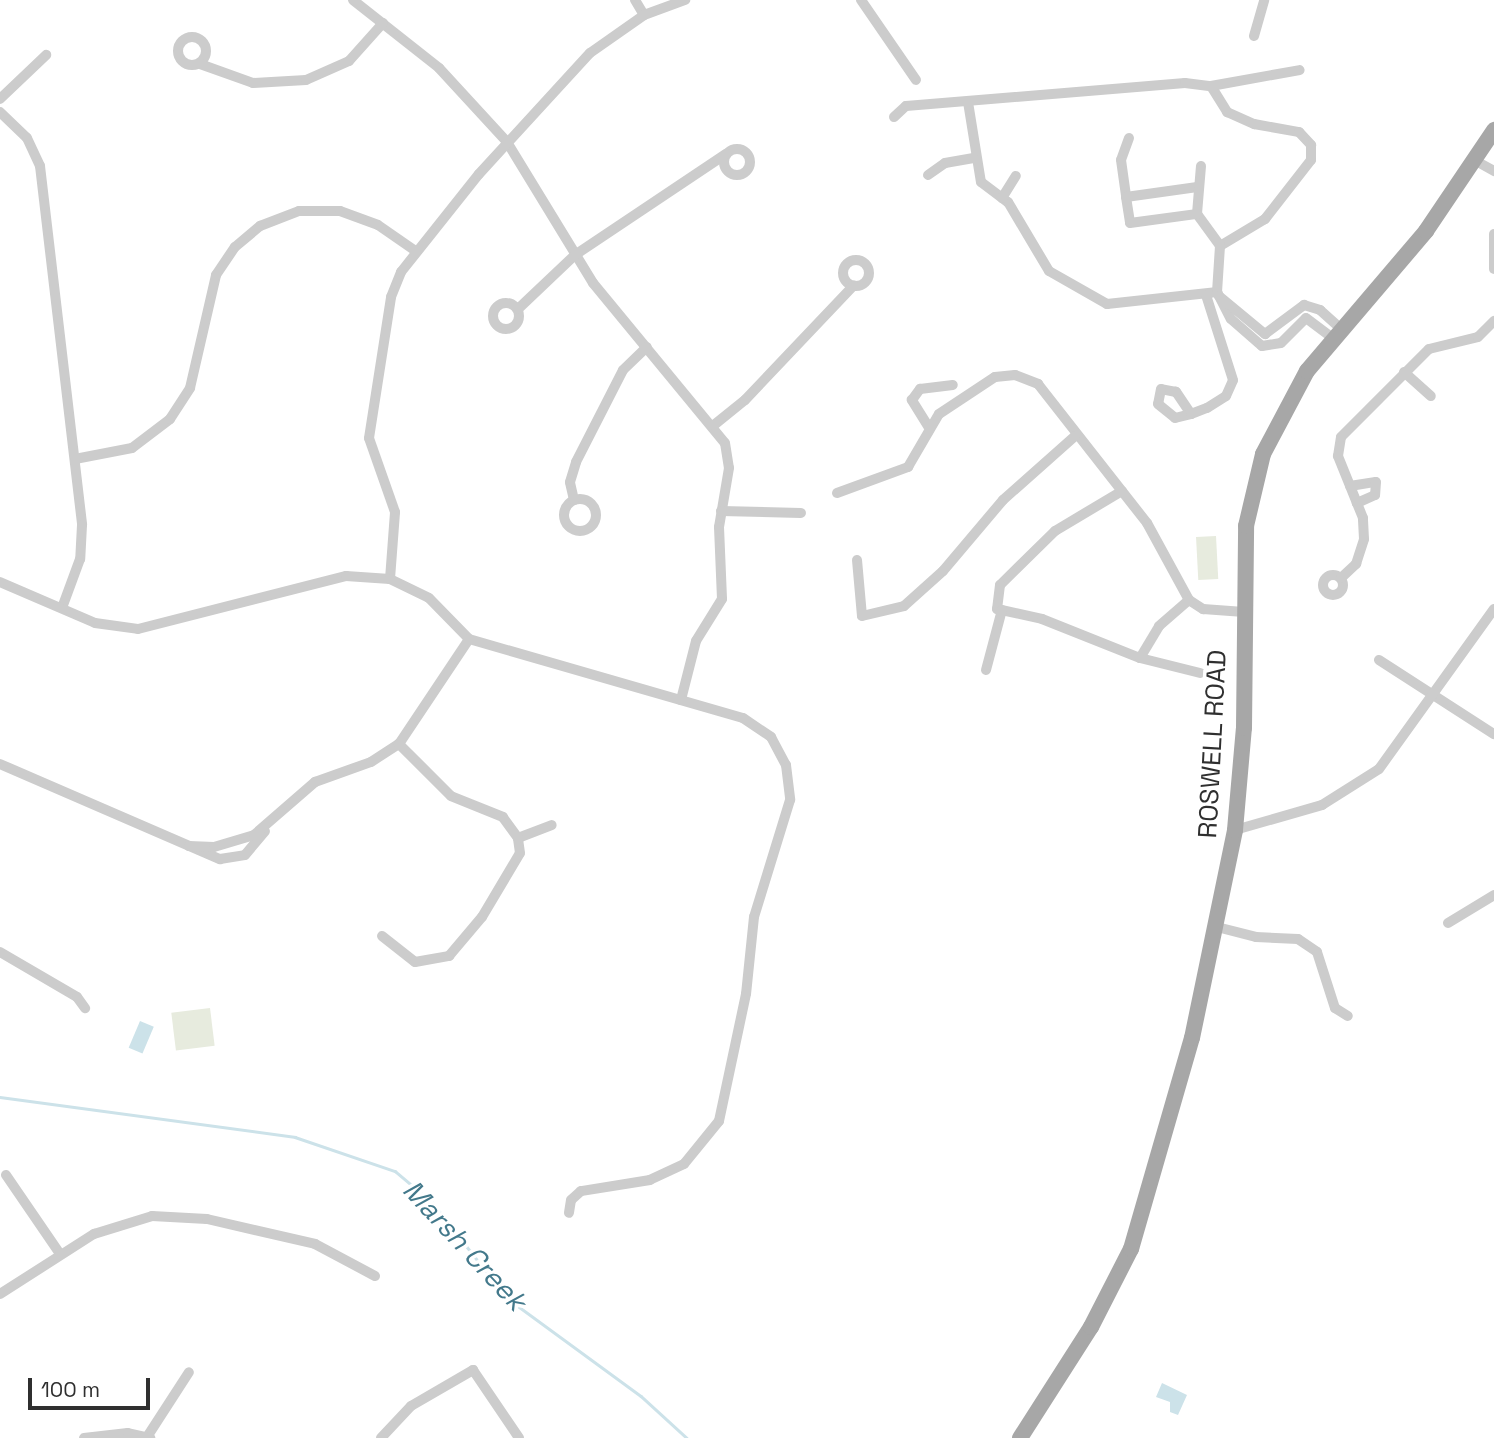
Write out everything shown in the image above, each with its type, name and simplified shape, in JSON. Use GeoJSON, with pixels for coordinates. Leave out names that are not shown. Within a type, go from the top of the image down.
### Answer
{"type":"FeatureCollection","features":[{"type":"Feature","properties":{"kind":"main road","name":"ROSWELL ROAD"},"geometry":{"type":"LineString","coordinates":[[1020,1438],[1091,1327],[1131,1249],[1177,1096],[1217,928],[1235,830],[1244,728],[1246,526],[1263,454],[1286,404],[1338,334],[1426,231],[1494,130]]}},
{"type":"Feature","properties":{"kind":"street"},"geometry":{"type":"LineString","coordinates":[[353,0],[439,68],[507,142],[575,256],[647,347],[714,425],[729,457],[721,511],[722,599],[696,641],[681,700]]}},
{"type":"Feature","properties":{"kind":"street"},"geometry":{"type":"LineString","coordinates":[[635,0],[644,15]]}},
{"type":"Feature","properties":{"kind":"street"},"geometry":{"type":"LineString","coordinates":[[390,579],[394,512],[369,438],[391,297],[418,252],[507,142],[590,53],[644,15],[685,0]]}},
{"type":"Feature","properties":{"kind":"street"},"geometry":{"type":"LineString","coordinates":[[862,0],[916,80]]}},
{"type":"Feature","properties":{"kind":"street"},"geometry":{"type":"LineString","coordinates":[[1254,36],[1264,0]]}},
{"type":"Feature","properties":{"kind":"street"},"geometry":{"type":"LineString","coordinates":[[200,64],[253,83],[306,80],[349,61],[383,23]]}},
{"type":"Feature","properties":{"kind":"street"},"geometry":{"type":"LineString","coordinates":[[0,99],[46,55]]}},
{"type":"Feature","properties":{"kind":"street"},"geometry":{"type":"LineString","coordinates":[[894,117],[906,106],[1185,83],[1212,86],[1300,70]]}},
{"type":"Feature","properties":{"kind":"street"},"geometry":{"type":"LineString","coordinates":[[1212,86],[1227,112],[1254,124],[1299,132],[1311,145],[1311,160],[1265,219],[1220,246]]}},
{"type":"Feature","properties":{"kind":"street"},"geometry":{"type":"LineString","coordinates":[[968,102],[974,158],[981,182],[1002,198],[1049,271],[1107,304],[1218,294]]}},
{"type":"Feature","properties":{"kind":"street"},"geometry":{"type":"LineString","coordinates":[[0,111],[27,138],[40,166],[75,459],[82,546],[62,608]]}},
{"type":"Feature","properties":{"kind":"street"},"geometry":{"type":"LineString","coordinates":[[1129,138],[1121,160],[1130,223],[1197,214]]}},
{"type":"Feature","properties":{"kind":"street"},"geometry":{"type":"LineString","coordinates":[[518,309],[575,256],[726,154]]}},
{"type":"Feature","properties":{"kind":"street"},"geometry":{"type":"LineString","coordinates":[[928,175],[945,163],[974,158]]}},
{"type":"Feature","properties":{"kind":"street"},"geometry":{"type":"LineString","coordinates":[[1476,160],[1494,172]]}},
{"type":"Feature","properties":{"kind":"street"},"geometry":{"type":"LineString","coordinates":[[1126,197],[1197,187],[1202,182],[1201,166]]}},
{"type":"Feature","properties":{"kind":"street"},"geometry":{"type":"LineString","coordinates":[[1002,198],[1016,176]]}},
{"type":"Feature","properties":{"kind":"street"},"geometry":{"type":"LineString","coordinates":[[1197,187],[1197,214],[1220,246],[1218,294],[1231,319],[1262,346],[1281,342],[1306,318],[1338,334]]}},
{"type":"Feature","properties":{"kind":"street"},"geometry":{"type":"LineString","coordinates":[[75,459],[132,447],[170,419],[190,388],[216,275],[234,247],[260,226],[299,211],[340,211],[379,225],[418,252]]}},
{"type":"Feature","properties":{"kind":"street"},"geometry":{"type":"LineString","coordinates":[[1494,234],[1494,269]]}},
{"type":"Feature","properties":{"kind":"street"},"geometry":{"type":"LineString","coordinates":[[714,425],[745,400],[855,285]]}},
{"type":"Feature","properties":{"kind":"street"},"geometry":{"type":"LineString","coordinates":[[1191,414],[1226,396],[1233,380],[1206,295]]}},
{"type":"Feature","properties":{"kind":"street"},"geometry":{"type":"LineString","coordinates":[[1341,578],[1356,564],[1364,538],[1357,503],[1338,456],[1341,437],[1429,349],[1478,337],[1494,321]]}},
{"type":"Feature","properties":{"kind":"street"},"geometry":{"type":"LineString","coordinates":[[574,500],[570,482],[576,462],[623,370],[647,347]]}},
{"type":"Feature","properties":{"kind":"street"},"geometry":{"type":"LineString","coordinates":[[1404,372],[1431,396]]}},
{"type":"Feature","properties":{"kind":"street"},"geometry":{"type":"LineString","coordinates":[[837,493],[908,467],[928,426],[966,394],[995,377],[1015,375],[1038,384],[1075,436],[1122,491],[1164,547],[1189,600],[1203,609],[1244,612]]}},
{"type":"Feature","properties":{"kind":"street"},"geometry":{"type":"LineString","coordinates":[[928,426],[912,400],[920,389],[953,385]]}},
{"type":"Feature","properties":{"kind":"street"},"geometry":{"type":"LineString","coordinates":[[857,559],[862,616],[904,606],[943,571],[1003,500],[1075,436]]}},
{"type":"Feature","properties":{"kind":"street"},"geometry":{"type":"LineString","coordinates":[[1350,486],[1376,482],[1375,495],[1357,503]]}},
{"type":"Feature","properties":{"kind":"street"},"geometry":{"type":"LineString","coordinates":[[1122,491],[1055,531],[1000,585],[997,609],[1042,619],[1140,658],[1200,673]]}},
{"type":"Feature","properties":{"kind":"street"},"geometry":{"type":"LineString","coordinates":[[721,511],[801,513]]}},
{"type":"Feature","properties":{"kind":"street"},"geometry":{"type":"LineString","coordinates":[[0,582],[105,626],[138,629],[346,576],[390,579],[429,598],[469,639],[681,700],[760,726],[780,751],[790,780],[786,821],[754,916],[746,995],[725,1104],[710,1137],[684,1164],[650,1180],[581,1191],[571,1200],[569,1213]]}},
{"type":"Feature","properties":{"kind":"street"},"geometry":{"type":"LineString","coordinates":[[1140,658],[1159,626],[1189,600]]}},
{"type":"Feature","properties":{"kind":"street"},"geometry":{"type":"LineString","coordinates":[[1235,830],[1265,825],[1345,794],[1388,760],[1494,609]]}},
{"type":"Feature","properties":{"kind":"street"},"geometry":{"type":"LineString","coordinates":[[986,670],[1002,610]]}},
{"type":"Feature","properties":{"kind":"street"},"geometry":{"type":"LineString","coordinates":[[0,764],[220,859],[238,859],[274,819],[314,782],[371,762],[400,744],[469,639]]}},
{"type":"Feature","properties":{"kind":"street"},"geometry":{"type":"LineString","coordinates":[[1379,660],[1494,734]]}},
{"type":"Feature","properties":{"kind":"street"},"geometry":{"type":"LineString","coordinates":[[382,936],[415,962],[449,956],[515,867],[518,838],[503,817],[441,789],[400,744]]}},
{"type":"Feature","properties":{"kind":"street"},"geometry":{"type":"LineString","coordinates":[[189,846],[234,843],[274,819]]}},
{"type":"Feature","properties":{"kind":"street"},"geometry":{"type":"LineString","coordinates":[[518,838],[552,825]]}},
{"type":"Feature","properties":{"kind":"street"},"geometry":{"type":"LineString","coordinates":[[1448,923],[1494,895]]}},
{"type":"Feature","properties":{"kind":"street"},"geometry":{"type":"LineString","coordinates":[[1217,928],[1256,937],[1298,939],[1317,952],[1335,1008],[1348,1016]]}},
{"type":"Feature","properties":{"kind":"street"},"geometry":{"type":"LineString","coordinates":[[0,952],[77,997],[85,1008]]}},
{"type":"Feature","properties":{"kind":"street"},"geometry":{"type":"LineString","coordinates":[[6,1175],[60,1255]]}},
{"type":"Feature","properties":{"kind":"street"},"geometry":{"type":"LineString","coordinates":[[0,1294],[60,1255],[121,1223],[181,1216],[314,1244],[374,1276]]}},
{"type":"Feature","properties":{"kind":"street"},"geometry":{"type":"LineString","coordinates":[[381,1438],[411,1406],[473,1370],[519,1438]]}},
{"type":"Feature","properties":{"kind":"street"},"geometry":{"type":"LineString","coordinates":[[84,1438],[149,1437],[188,1371]]}},
{"type":"Feature","properties":{"kind":"shaded area"},"geometry":{"type":"Polygon","coordinates":[[[1216,536],[1218,579],[1198,580],[1196,537],[1216,536]]]}},
{"type":"Feature","properties":{"kind":"shaded area"},"geometry":{"type":"Polygon","coordinates":[[[210,1008],[215,1046],[176,1050],[171,1013],[210,1008]]]}},
{"type":"Feature","properties":{"kind":"water"},"geometry":{"type":"Polygon","coordinates":[[[140,1021],[154,1027],[142,1054],[129,1048],[140,1021]]]}},
{"type":"Feature","properties":{"kind":"water"},"geometry":{"type":"Polygon","coordinates":[[[1162,1383],[1187,1395],[1178,1415],[1170,1412],[1170,1402],[1156,1397],[1162,1383]]]}},
{"type":"Feature","properties":{"kind":"waterway","name":"Marsh Creek"},"geometry":{"type":"LineString","coordinates":[[0,1097],[295,1137],[395,1171],[432,1202],[507,1298],[641,1396],[687,1438]]}}]}
